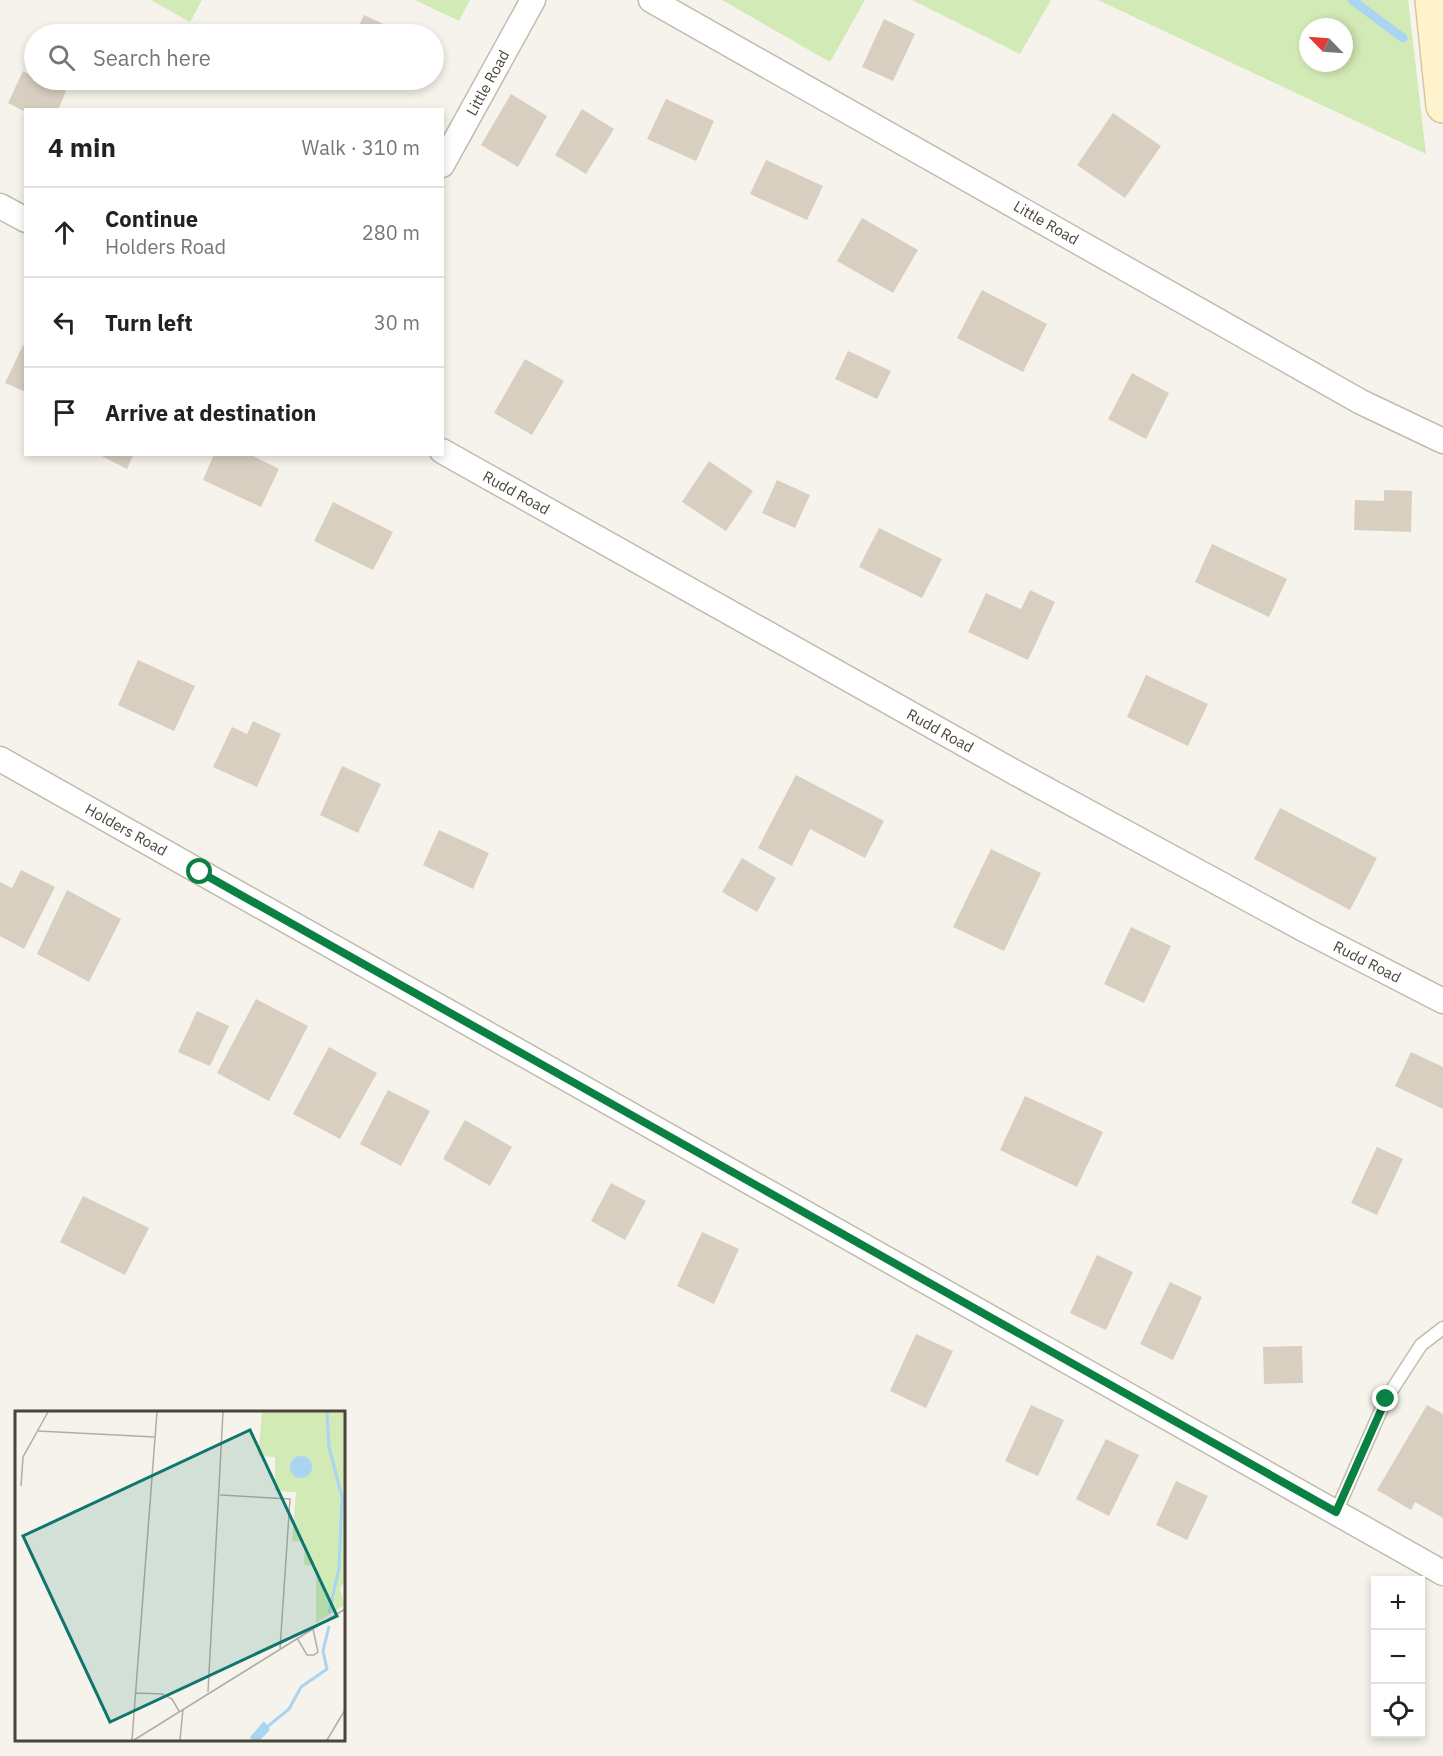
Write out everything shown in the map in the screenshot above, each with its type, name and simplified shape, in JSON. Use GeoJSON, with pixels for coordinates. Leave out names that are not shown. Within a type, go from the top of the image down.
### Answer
{"type":"FeatureCollection","features":[{"type":"Feature","properties":{"kind":"main road"},"geometry":{"type":"LineString","coordinates":[[1432,0],[1443,106]]}},
{"type":"Feature","properties":{"kind":"street","name":"Little Road"},"geometry":{"type":"LineString","coordinates":[[444,161],[533,0]]}},
{"type":"Feature","properties":{"kind":"street","name":"Little Road"},"geometry":{"type":"LineString","coordinates":[[651,0],[1361,402],[1443,441]]}},
{"type":"Feature","properties":{"kind":"street"},"geometry":{"type":"LineString","coordinates":[[0,206],[24,219]]}},
{"type":"Feature","properties":{"kind":"street","name":"Rudd Road"},"geometry":{"type":"LineString","coordinates":[[444,452],[1014,772],[1307,931],[1443,1001]]}},
{"type":"Feature","properties":{"kind":"street","name":"Holders Road"},"geometry":{"type":"LineString","coordinates":[[0,759],[1443,1573]]}},
{"type":"Feature","properties":{"kind":"lane"},"geometry":{"type":"LineString","coordinates":[[1336,1512],[1386,1399],[1421,1345],[1443,1328]]}},
{"type":"Feature","properties":{"kind":"green space"},"geometry":{"type":"Polygon","coordinates":[[[151,0],[202,0],[190,22],[151,0]]]}},
{"type":"Feature","properties":{"kind":"green space"},"geometry":{"type":"Polygon","coordinates":[[[415,0],[470,0],[459,21],[415,0]]]}},
{"type":"Feature","properties":{"kind":"green space"},"geometry":{"type":"Polygon","coordinates":[[[722,0],[865,0],[830,62],[722,0]]]}},
{"type":"Feature","properties":{"kind":"green space"},"geometry":{"type":"Polygon","coordinates":[[[912,0],[1051,0],[1020,54],[912,0]]]}},
{"type":"Feature","properties":{"kind":"green space"},"geometry":{"type":"Polygon","coordinates":[[[1098,0],[1408,0],[1426,154],[1098,0]]]}},
{"type":"Feature","properties":{"kind":"building"},"geometry":{"type":"Polygon","coordinates":[[[364,15],[383,24],[360,24],[364,15]]]}},
{"type":"Feature","properties":{"kind":"building"},"geometry":{"type":"Polygon","coordinates":[[[884,19],[915,34],[893,81],[862,67],[884,19]]]}},
{"type":"Feature","properties":{"kind":"building"},"geometry":{"type":"Polygon","coordinates":[[[23,71],[24,90],[66,91],[59,108],[24,108],[24,111],[8,103],[23,71]]]}},
{"type":"Feature","properties":{"kind":"building"},"geometry":{"type":"Polygon","coordinates":[[[511,94],[547,116],[518,167],[481,145],[511,94]]]}},
{"type":"Feature","properties":{"kind":"building"},"geometry":{"type":"Polygon","coordinates":[[[666,99],[714,121],[696,161],[647,139],[666,99]]]}},
{"type":"Feature","properties":{"kind":"building"},"geometry":{"type":"Polygon","coordinates":[[[582,109],[614,129],[586,174],[555,155],[582,109]]]}},
{"type":"Feature","properties":{"kind":"building"},"geometry":{"type":"Polygon","coordinates":[[[1113,113],[1161,146],[1125,198],[1077,165],[1113,113]]]}},
{"type":"Feature","properties":{"kind":"building"},"geometry":{"type":"Polygon","coordinates":[[[766,160],[823,186],[807,220],[750,194],[766,160]]]}},
{"type":"Feature","properties":{"kind":"building"},"geometry":{"type":"Polygon","coordinates":[[[862,218],[918,250],[893,293],[837,261],[862,218]]]}},
{"type":"Feature","properties":{"kind":"building"},"geometry":{"type":"Polygon","coordinates":[[[982,290],[1047,324],[1023,372],[957,338],[982,290]]]}},
{"type":"Feature","properties":{"kind":"building"},"geometry":{"type":"Polygon","coordinates":[[[23,345],[24,391],[5,383],[23,345]]]}},
{"type":"Feature","properties":{"kind":"building"},"geometry":{"type":"Polygon","coordinates":[[[848,351],[891,371],[877,399],[835,379],[848,351]]]}},
{"type":"Feature","properties":{"kind":"building"},"geometry":{"type":"Polygon","coordinates":[[[525,359],[564,381],[532,435],[494,413],[525,359]]]}},
{"type":"Feature","properties":{"kind":"building"},"geometry":{"type":"Polygon","coordinates":[[[1132,373],[1169,393],[1146,439],[1108,419],[1132,373]]]}},
{"type":"Feature","properties":{"kind":"building"},"geometry":{"type":"Polygon","coordinates":[[[102,456],[133,456],[127,469],[102,456]]]}},
{"type":"Feature","properties":{"kind":"building"},"geometry":{"type":"Polygon","coordinates":[[[213,456],[253,456],[279,469],[261,507],[203,480],[213,456]]]}},
{"type":"Feature","properties":{"kind":"building"},"geometry":{"type":"Polygon","coordinates":[[[709,461],[753,491],[726,531],[682,502],[709,461]]]}},
{"type":"Feature","properties":{"kind":"building"},"geometry":{"type":"Polygon","coordinates":[[[777,480],[810,495],[795,528],[762,513],[777,480]]]}},
{"type":"Feature","properties":{"kind":"building"},"geometry":{"type":"Polygon","coordinates":[[[1384,490],[1412,491],[1411,532],[1354,530],[1355,500],[1384,501],[1384,490]]]}},
{"type":"Feature","properties":{"kind":"building"},"geometry":{"type":"Polygon","coordinates":[[[333,502],[393,532],[373,570],[314,541],[333,502]]]}},
{"type":"Feature","properties":{"kind":"building"},"geometry":{"type":"Polygon","coordinates":[[[879,528],[942,559],[922,598],[859,567],[879,528]]]}},
{"type":"Feature","properties":{"kind":"building"},"geometry":{"type":"Polygon","coordinates":[[[1212,544],[1287,579],[1269,617],[1195,582],[1212,544]]]}},
{"type":"Feature","properties":{"kind":"building"},"geometry":{"type":"Polygon","coordinates":[[[1030,590],[1055,602],[1028,660],[968,632],[986,593],[1021,609],[1030,590]]]}},
{"type":"Feature","properties":{"kind":"building"},"geometry":{"type":"Polygon","coordinates":[[[138,660],[195,686],[174,731],[118,705],[138,660]]]}},
{"type":"Feature","properties":{"kind":"building"},"geometry":{"type":"Polygon","coordinates":[[[1146,675],[1208,704],[1188,746],[1127,717],[1146,675]]]}},
{"type":"Feature","properties":{"kind":"building"},"geometry":{"type":"Polygon","coordinates":[[[253,721],[281,734],[257,787],[213,767],[232,727],[247,734],[253,721]]]}},
{"type":"Feature","properties":{"kind":"building"},"geometry":{"type":"Polygon","coordinates":[[[342,766],[381,784],[358,833],[320,815],[342,766]]]}},
{"type":"Feature","properties":{"kind":"building"},"geometry":{"type":"Polygon","coordinates":[[[796,775],[884,821],[865,858],[810,829],[792,866],[758,848],[796,775]]]}},
{"type":"Feature","properties":{"kind":"building"},"geometry":{"type":"Polygon","coordinates":[[[1280,808],[1377,858],[1350,910],[1254,859],[1280,808]]]}},
{"type":"Feature","properties":{"kind":"building"},"geometry":{"type":"Polygon","coordinates":[[[439,830],[489,853],[473,889],[423,865],[439,830]]]}},
{"type":"Feature","properties":{"kind":"building"},"geometry":{"type":"Polygon","coordinates":[[[991,849],[1041,873],[1004,951],[953,927],[991,849]]]}},
{"type":"Feature","properties":{"kind":"building"},"geometry":{"type":"Polygon","coordinates":[[[742,858],[776,878],[757,912],[722,892],[742,858]]]}},
{"type":"Feature","properties":{"kind":"building"},"geometry":{"type":"Polygon","coordinates":[[[21,870],[55,887],[24,949],[0,936],[0,882],[12,888],[21,870]]]}},
{"type":"Feature","properties":{"kind":"building"},"geometry":{"type":"Polygon","coordinates":[[[67,890],[121,919],[89,982],[37,954],[67,890]]]}},
{"type":"Feature","properties":{"kind":"building"},"geometry":{"type":"Polygon","coordinates":[[[1131,927],[1171,946],[1144,1003],[1104,984],[1131,927]]]}},
{"type":"Feature","properties":{"kind":"building"},"geometry":{"type":"Polygon","coordinates":[[[256,999],[308,1026],[269,1101],[217,1073],[256,999]]]}},
{"type":"Feature","properties":{"kind":"building"},"geometry":{"type":"Polygon","coordinates":[[[197,1011],[229,1026],[210,1066],[178,1052],[197,1011]]]}},
{"type":"Feature","properties":{"kind":"building"},"geometry":{"type":"Polygon","coordinates":[[[329,1047],[377,1073],[340,1139],[293,1114],[329,1047]]]}},
{"type":"Feature","properties":{"kind":"building"},"geometry":{"type":"Polygon","coordinates":[[[1411,1052],[1443,1067],[1443,1109],[1395,1086],[1411,1052]]]}},
{"type":"Feature","properties":{"kind":"building"},"geometry":{"type":"Polygon","coordinates":[[[388,1090],[430,1111],[401,1166],[360,1144],[388,1090]]]}},
{"type":"Feature","properties":{"kind":"building"},"geometry":{"type":"Polygon","coordinates":[[[1025,1096],[1103,1132],[1077,1187],[1000,1150],[1025,1096]]]}},
{"type":"Feature","properties":{"kind":"building"},"geometry":{"type":"Polygon","coordinates":[[[465,1120],[512,1147],[490,1186],[443,1159],[465,1120]]]}},
{"type":"Feature","properties":{"kind":"building"},"geometry":{"type":"Polygon","coordinates":[[[1377,1147],[1403,1159],[1377,1215],[1351,1203],[1377,1147]]]}},
{"type":"Feature","properties":{"kind":"building"},"geometry":{"type":"Polygon","coordinates":[[[611,1183],[646,1201],[625,1240],[591,1221],[611,1183]]]}},
{"type":"Feature","properties":{"kind":"building"},"geometry":{"type":"Polygon","coordinates":[[[83,1196],[149,1228],[125,1275],[60,1242],[83,1196]]]}},
{"type":"Feature","properties":{"kind":"building"},"geometry":{"type":"Polygon","coordinates":[[[702,1232],[739,1249],[714,1304],[677,1286],[702,1232]]]}},
{"type":"Feature","properties":{"kind":"building"},"geometry":{"type":"Polygon","coordinates":[[[1097,1255],[1133,1272],[1106,1330],[1070,1313],[1097,1255]]]}},
{"type":"Feature","properties":{"kind":"building"},"geometry":{"type":"Polygon","coordinates":[[[1170,1282],[1202,1297],[1173,1360],[1140,1344],[1170,1282]]]}},
{"type":"Feature","properties":{"kind":"building"},"geometry":{"type":"Polygon","coordinates":[[[916,1334],[953,1351],[926,1408],[890,1391],[916,1334]]]}},
{"type":"Feature","properties":{"kind":"building"},"geometry":{"type":"Polygon","coordinates":[[[1302,1346],[1303,1383],[1264,1384],[1263,1347],[1302,1346]]]}},
{"type":"Feature","properties":{"kind":"building"},"geometry":{"type":"Polygon","coordinates":[[[1031,1405],[1064,1420],[1038,1476],[1005,1461],[1031,1405]]]}},
{"type":"Feature","properties":{"kind":"building"},"geometry":{"type":"Polygon","coordinates":[[[1427,1405],[1443,1414],[1443,1518],[1415,1502],[1411,1510],[1377,1490],[1427,1405]]]}},
{"type":"Feature","properties":{"kind":"building"},"geometry":{"type":"Polygon","coordinates":[[[1106,1439],[1139,1455],[1109,1516],[1076,1499],[1106,1439]]]}},
{"type":"Feature","properties":{"kind":"building"},"geometry":{"type":"Polygon","coordinates":[[[1176,1481],[1208,1496],[1187,1540],[1156,1525],[1176,1481]]]}},
{"type":"Feature","properties":{"kind":"waterway"},"geometry":{"type":"LineString","coordinates":[[1352,0],[1403,38]]}},
{"type":"Feature","properties":{"kind":"route"},"geometry":{"type":"LineString","coordinates":[[200,872],[1336,1512],[1386,1399]]}}]}
